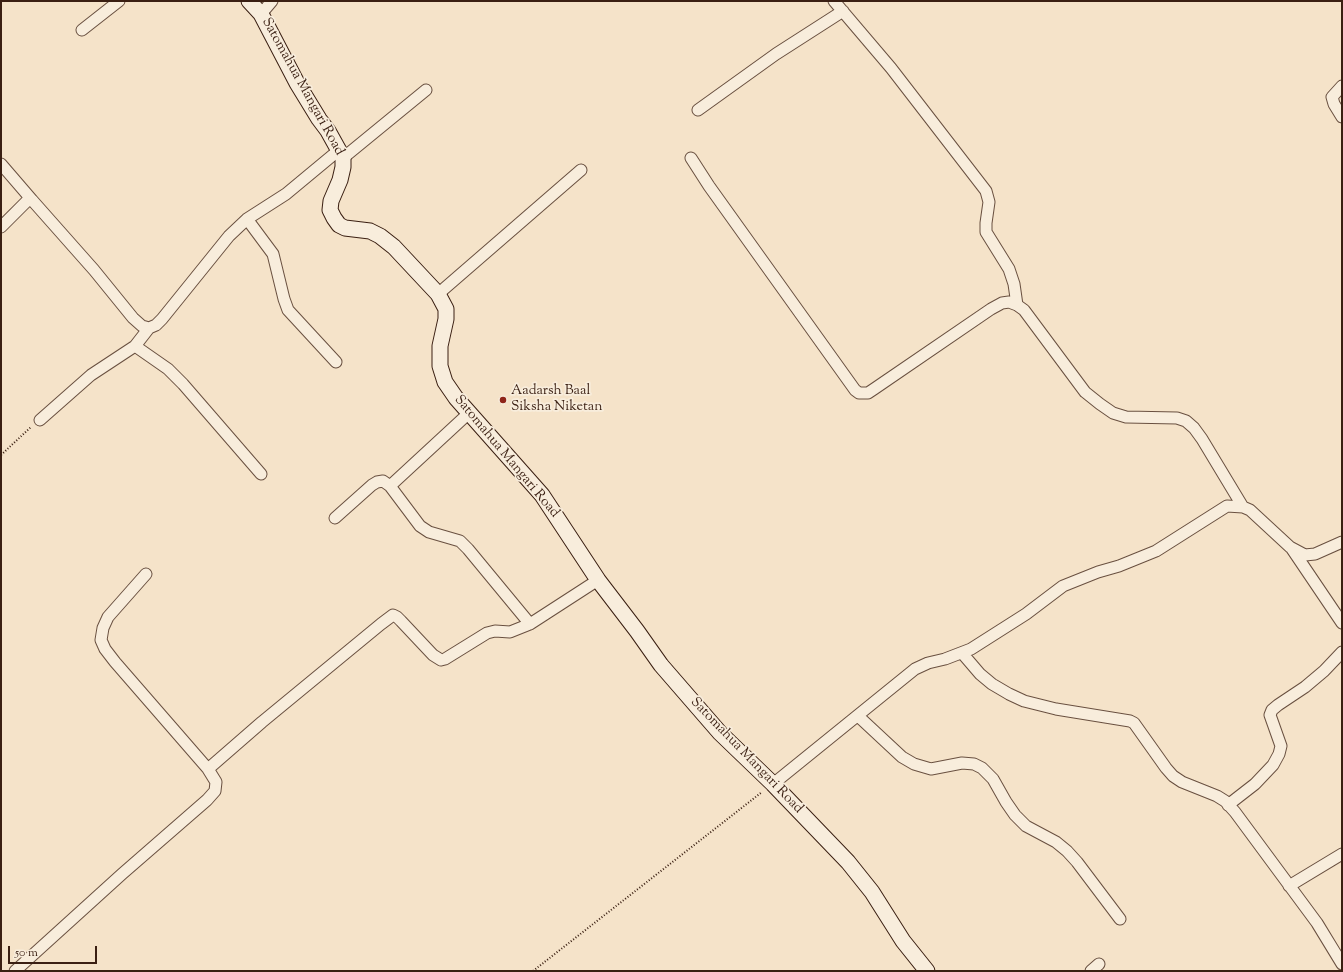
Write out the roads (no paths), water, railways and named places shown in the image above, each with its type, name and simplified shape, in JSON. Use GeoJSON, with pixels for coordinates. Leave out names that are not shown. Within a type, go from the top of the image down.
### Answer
{"type":"FeatureCollection","features":[{"type":"Feature","properties":{"kind":"street"},"geometry":{"type":"LineString","coordinates":[[82,30],[119,1]]}},
{"type":"Feature","properties":{"kind":"street","name":"Satomahua Mangari Road"},"geometry":{"type":"LineString","coordinates":[[249,1],[261,14],[297,83],[341,154],[343,167],[340,180],[331,201],[330,210],[334,218],[339,225],[345,228],[370,231],[380,236],[394,247],[438,294],[446,309],[446,319],[440,346],[440,366],[445,382],[456,398],[542,495],[598,580],[661,665],[720,733],[773,784],[848,862],[872,892],[903,941],[927,971]]}},
{"type":"Feature","properties":{"kind":"street"},"geometry":{"type":"LineString","coordinates":[[261,14],[272,1]]}},
{"type":"Feature","properties":{"kind":"street"},"geometry":{"type":"LineString","coordinates":[[834,1],[891,68],[986,191],[990,202],[986,232],[1009,269],[1014,284],[1017,305]]}},
{"type":"Feature","properties":{"kind":"street"},"geometry":{"type":"LineString","coordinates":[[698,110],[776,54],[842,11]]}},
{"type":"Feature","properties":{"kind":"street"},"geometry":{"type":"LineString","coordinates":[[1342,86],[1332,97],[1334,104],[1342,117]]}},
{"type":"Feature","properties":{"kind":"street"},"geometry":{"type":"LineString","coordinates":[[40,420],[92,375],[135,346],[149,328],[156,325],[162,319],[217,249],[248,219],[286,194],[426,90]]}},
{"type":"Feature","properties":{"kind":"street"},"geometry":{"type":"LineString","coordinates":[[691,158],[709,186],[855,390],[859,393],[868,393],[991,309],[1009,302],[1017,305],[1031,318],[1085,392],[1100,404],[1113,413],[1126,417],[1177,418],[1186,421],[1194,428],[1243,506],[1250,510],[1290,547],[1342,623]]}},
{"type":"Feature","properties":{"kind":"street"},"geometry":{"type":"LineString","coordinates":[[1,164],[94,270],[133,318],[142,326],[149,328]]}},
{"type":"Feature","properties":{"kind":"street"},"geometry":{"type":"LineString","coordinates":[[438,294],[581,170]]}},
{"type":"Feature","properties":{"kind":"street"},"geometry":{"type":"LineString","coordinates":[[1,227],[28,200],[32,200]]}},
{"type":"Feature","properties":{"kind":"street"},"geometry":{"type":"LineString","coordinates":[[248,219],[273,254],[288,310],[336,362]]}},
{"type":"Feature","properties":{"kind":"street"},"geometry":{"type":"LineString","coordinates":[[135,346],[168,369],[183,384],[261,474]]}},
{"type":"Feature","properties":{"kind":"street"},"geometry":{"type":"LineString","coordinates":[[390,486],[469,413]]}},
{"type":"Feature","properties":{"kind":"street"},"geometry":{"type":"LineString","coordinates":[[335,518],[372,485],[382,481],[390,486],[420,526],[429,532],[460,541],[530,624]]}},
{"type":"Feature","properties":{"kind":"street"},"geometry":{"type":"LineString","coordinates":[[773,784],[915,669],[928,663],[962,653],[995,635],[1063,586],[1156,551],[1227,506],[1243,506]]}},
{"type":"Feature","properties":{"kind":"street"},"geometry":{"type":"LineString","coordinates":[[1290,547],[1305,555],[1315,554],[1342,542]]}},
{"type":"Feature","properties":{"kind":"street"},"geometry":{"type":"LineString","coordinates":[[15,971],[98,895],[207,800],[215,791],[216,782],[208,769],[115,662],[105,649],[101,640],[103,628],[108,617],[146,574]]}},
{"type":"Feature","properties":{"kind":"street"},"geometry":{"type":"LineString","coordinates":[[208,769],[267,717],[386,619],[393,616],[397,617],[433,655],[441,660],[487,633],[495,631],[510,632],[530,624],[598,580]]}},
{"type":"Feature","properties":{"kind":"street"},"geometry":{"type":"LineString","coordinates":[[1228,805],[1255,784],[1273,765],[1279,754],[1281,746],[1270,715],[1272,710],[1306,687],[1342,652]]}},
{"type":"Feature","properties":{"kind":"street"},"geometry":{"type":"LineString","coordinates":[[962,653],[980,674],[992,684],[1024,700],[1056,709],[1130,721],[1134,723],[1173,776],[1182,782],[1217,796],[1228,805],[1317,923],[1342,964]]}},
{"type":"Feature","properties":{"kind":"street"},"geometry":{"type":"LineString","coordinates":[[858,716],[902,757],[914,764],[931,768],[974,764],[982,768],[993,779],[1015,815],[1026,826],[1056,842],[1067,851],[1120,919]]}},
{"type":"Feature","properties":{"kind":"street"},"geometry":{"type":"LineString","coordinates":[[1290,886],[1342,854]]}},
{"type":"Feature","properties":{"kind":"place","name":"Aadarsh Baal Siksha Niketan"},"geometry":{"type":"Point","coordinates":[503,400]}}]}
